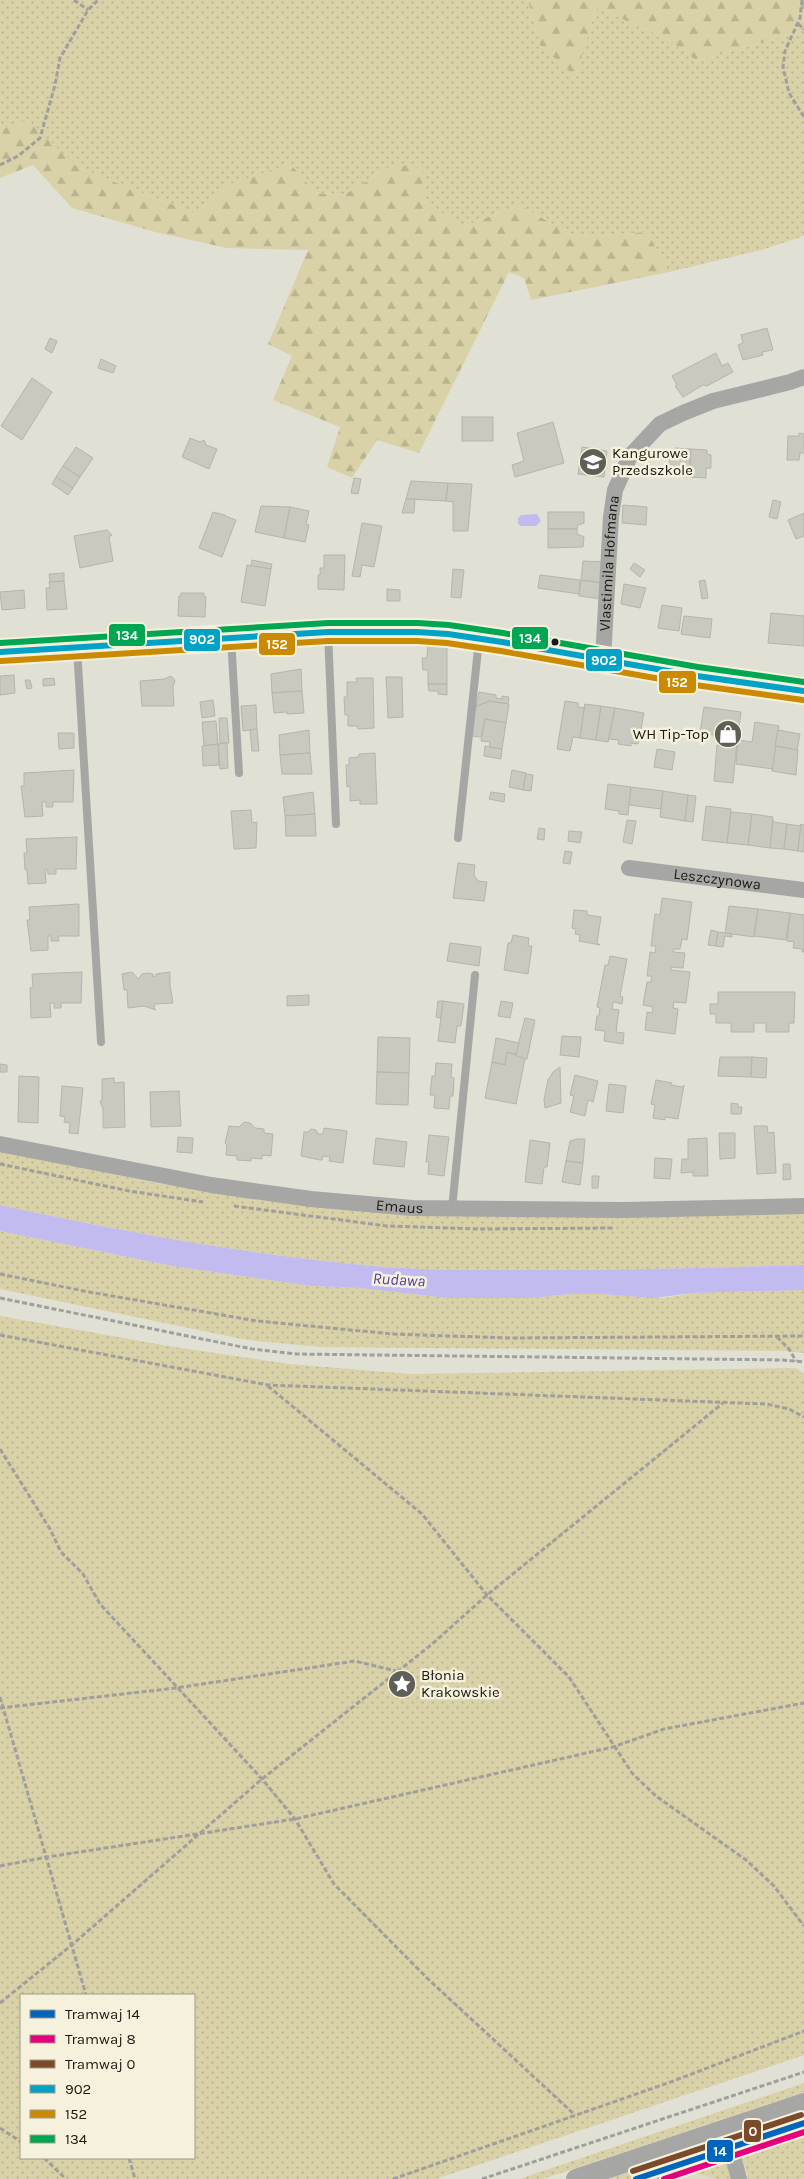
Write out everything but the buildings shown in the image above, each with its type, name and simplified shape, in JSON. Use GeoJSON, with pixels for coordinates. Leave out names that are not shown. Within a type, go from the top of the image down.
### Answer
{"type":"FeatureCollection","features":[{"type":"Feature","properties":{"kind":"street","name":"Vlastimila Hofmana"},"geometry":{"type":"LineString","coordinates":[[603,659],[611,517],[615,490],[630,456],[660,424],[683,413],[713,401],[804,377]]}},
{"type":"Feature","properties":{"kind":"street"},"geometry":{"type":"LineString","coordinates":[[0,652],[328,632],[408,632],[479,638],[760,686],[804,691]]}},
{"type":"Feature","properties":{"kind":"street","name":"Leszczynowa"},"geometry":{"type":"LineString","coordinates":[[629,868],[804,890]]}},
{"type":"Feature","properties":{"kind":"street","name":"Emaus"},"geometry":{"type":"LineString","coordinates":[[0,1144],[220,1186],[311,1199],[452,1210],[632,1210],[804,1206]]}},
{"type":"Feature","properties":{"kind":"street"},"geometry":{"type":"LineString","coordinates":[[576,2179],[804,2103]]}},
{"type":"Feature","properties":{"kind":"street"},"geometry":{"type":"LineString","coordinates":[[726,2129],[739,2179]]}},
{"type":"Feature","properties":{"kind":"lane"},"geometry":{"type":"LineString","coordinates":[[328,632],[336,824]]}},
{"type":"Feature","properties":{"kind":"lane"},"geometry":{"type":"LineString","coordinates":[[231,638],[239,773]]}},
{"type":"Feature","properties":{"kind":"lane"},"geometry":{"type":"LineString","coordinates":[[458,838],[479,638]]}},
{"type":"Feature","properties":{"kind":"lane"},"geometry":{"type":"LineString","coordinates":[[77,646],[100,1042]]}},
{"type":"Feature","properties":{"kind":"lane"},"geometry":{"type":"LineString","coordinates":[[452,1210],[475,975]]}},
{"type":"Feature","properties":{"kind":"path"},"geometry":{"type":"LineString","coordinates":[[74,0],[88,10]]}},
{"type":"Feature","properties":{"kind":"path"},"geometry":{"type":"LineString","coordinates":[[0,165],[18,156],[40,138],[55,85],[60,58],[88,10],[98,0]]}},
{"type":"Feature","properties":{"kind":"path"},"geometry":{"type":"LineString","coordinates":[[802,0],[798,24],[785,51],[783,67],[789,93],[804,117]]}},
{"type":"Feature","properties":{"kind":"path"},"geometry":{"type":"LineString","coordinates":[[798,24],[804,29]]}},
{"type":"Feature","properties":{"kind":"path"},"geometry":{"type":"LineString","coordinates":[[0,1274],[89,1292],[257,1321],[393,1334],[522,1338],[804,1336]]}},
{"type":"Feature","properties":{"kind":"path"},"geometry":{"type":"LineString","coordinates":[[0,1298],[252,1349],[296,1354],[804,1362]]}},
{"type":"Feature","properties":{"kind":"path"},"geometry":{"type":"LineString","coordinates":[[0,1335],[268,1385],[779,1406],[797,1412],[804,1417]]}},
{"type":"Feature","properties":{"kind":"path"},"geometry":{"type":"LineString","coordinates":[[777,1337],[789,1349],[796,1361]]}},
{"type":"Feature","properties":{"kind":"path"},"geometry":{"type":"LineString","coordinates":[[268,1385],[422,1514],[487,1595],[569,1677],[613,1747],[632,1773],[656,1796],[746,1860],[767,1879],[804,1926]]}},
{"type":"Feature","properties":{"kind":"path"},"geometry":{"type":"LineString","coordinates":[[0,2003],[73,1944],[262,1779],[430,1645],[487,1595],[723,1403]]}},
{"type":"Feature","properties":{"kind":"path"},"geometry":{"type":"LineString","coordinates":[[0,1449],[50,1529],[62,1552],[83,1574],[100,1604],[262,1779],[295,1819],[334,1884],[427,1978],[575,2115]]}},
{"type":"Feature","properties":{"kind":"path"},"geometry":{"type":"LineString","coordinates":[[2,1707],[176,1688],[355,1661],[396,1672]]}},
{"type":"Feature","properties":{"kind":"path"},"geometry":{"type":"LineString","coordinates":[[0,1697],[73,1944],[86,1994]]}},
{"type":"Feature","properties":{"kind":"path"},"geometry":{"type":"LineString","coordinates":[[0,1866],[201,1832],[295,1819],[613,1747],[664,1729],[804,1703]]}},
{"type":"Feature","properties":{"kind":"path"},"geometry":{"type":"LineString","coordinates":[[393,2179],[804,2031]]}},
{"type":"Feature","properties":{"kind":"path"},"geometry":{"type":"LineString","coordinates":[[482,2179],[804,2072]]}},
{"type":"Feature","properties":{"kind":"path"},"geometry":{"type":"LineString","coordinates":[[0,2128],[20,2141]]}},
{"type":"Feature","properties":{"kind":"path"},"geometry":{"type":"LineString","coordinates":[[45,2159],[66,2179]]}},
{"type":"Feature","properties":{"kind":"path"},"geometry":{"type":"LineString","coordinates":[[129,2159],[135,2179]]}},
{"type":"Feature","properties":{"kind":"shaded area"},"geometry":{"type":"Polygon","coordinates":[[[804,2118],[804,2136],[742,2157],[741,2149],[744,2138],[804,2118]]]}},
{"type":"Feature","properties":{"kind":"shaded area"},"geometry":{"type":"Polygon","coordinates":[[[722,2148],[726,2161],[696,2173],[716,2179],[623,2179],[722,2148]]]}},
{"type":"Feature","properties":{"kind":"green space"},"geometry":{"type":"Polygon","coordinates":[[[0,0],[528,0],[540,45],[576,76],[596,7],[667,39],[697,61],[804,30],[804,236],[761,250],[669,272],[647,232],[574,237],[520,205],[462,227],[425,201],[395,164],[344,195],[229,184],[197,214],[79,168],[27,120],[2,129],[0,124],[0,0]]]}},
{"type":"Feature","properties":{"kind":"green space"},"geometry":{"type":"Polygon","coordinates":[[[528,0],[804,0],[804,30],[697,61],[667,39],[596,7],[576,77],[540,45],[528,0]]]}},
{"type":"Feature","properties":{"kind":"green space"},"geometry":{"type":"Polygon","coordinates":[[[27,119],[79,168],[197,214],[229,184],[290,164],[316,193],[344,195],[395,164],[423,168],[425,201],[462,227],[520,205],[574,237],[647,232],[669,272],[531,300],[524,278],[509,272],[419,453],[377,440],[352,478],[327,467],[340,427],[273,400],[292,356],[268,344],[308,250],[227,248],[155,232],[72,208],[33,165],[0,178],[0,124],[2,129],[27,119]]]}},
{"type":"Feature","properties":{"kind":"green space"},"geometry":{"type":"Polygon","coordinates":[[[0,1150],[155,1183],[286,1201],[804,1210],[804,1265],[636,1269],[441,1270],[385,1267],[288,1257],[144,1234],[0,1205],[0,1150]]]}},
{"type":"Feature","properties":{"kind":"green space"},"geometry":{"type":"Polygon","coordinates":[[[0,1231],[172,1266],[312,1286],[360,1288],[448,1298],[530,1298],[570,1294],[601,1294],[665,1298],[692,1293],[804,1290],[804,1353],[784,1351],[321,1347],[247,1340],[0,1289],[0,1231]]]}},
{"type":"Feature","properties":{"kind":"green space","name":"Błonia Krakowskie"},"geometry":{"type":"Polygon","coordinates":[[[0,1316],[174,1347],[289,1364],[410,1374],[796,1368],[804,1374],[804,2055],[436,2179],[0,2179],[0,1316]]]}},
{"type":"Feature","properties":{"kind":"green space"},"geometry":{"type":"Polygon","coordinates":[[[804,2083],[804,2092],[543,2179],[519,2179],[804,2083]]]}},
{"type":"Feature","properties":{"kind":"green space"},"geometry":{"type":"Polygon","coordinates":[[[804,2114],[804,2118],[744,2138],[750,2132],[804,2114]]]}},
{"type":"Feature","properties":{"kind":"green space"},"geometry":{"type":"Polygon","coordinates":[[[804,2136],[804,2179],[748,2179],[742,2157],[804,2136]]]}},
{"type":"Feature","properties":{"kind":"green space"},"geometry":{"type":"Polygon","coordinates":[[[714,2143],[719,2144],[724,2153],[646,2179],[608,2179],[714,2143]]]}},
{"type":"Feature","properties":{"kind":"green space"},"geometry":{"type":"Polygon","coordinates":[[[726,2161],[731,2179],[716,2179],[695,2173],[695,2171],[726,2161]]]}},
{"type":"Feature","properties":{"kind":"water"},"geometry":{"type":"Polygon","coordinates":[[[537,514],[541,521],[536,526],[521,526],[518,524],[518,518],[521,515],[537,514]]]}},
{"type":"Feature","properties":{"kind":"water","name":"Rudawa"},"geometry":{"type":"Polygon","coordinates":[[[0,1205],[96,1225],[240,1250],[385,1267],[441,1270],[569,1270],[804,1265],[804,1290],[692,1293],[654,1298],[570,1294],[530,1298],[448,1298],[360,1288],[312,1286],[172,1266],[0,1231],[0,1205]]]}},
{"type":"Feature","properties":{"kind":"tram line","name":"0"},"geometry":{"type":"LineString","coordinates":[[633,2171],[801,2115]]}},
{"type":"Feature","properties":{"kind":"tram line","name":"14"},"geometry":{"type":"LineString","coordinates":[[636,2179],[804,2123]]}},
{"type":"Feature","properties":{"kind":"tram line"},"geometry":{"type":"LineString","coordinates":[[657,2179],[804,2130]]}},
{"type":"Feature","properties":{"kind":"tram line","name":"8"},"geometry":{"type":"LineString","coordinates":[[664,2179],[804,2132]]}},
{"type":"Feature","properties":{"kind":"transit line","name":"134"},"geometry":{"type":"LineString","coordinates":[[0,643],[328,623],[418,623],[449,625],[503,633],[698,667],[804,682]]}},
{"type":"Feature","properties":{"kind":"transit line","name":"902"},"geometry":{"type":"LineString","coordinates":[[0,652],[328,632],[417,632],[448,634],[502,642],[697,676],[804,691]]}},
{"type":"Feature","properties":{"kind":"transit line","name":"152"},"geometry":{"type":"LineString","coordinates":[[1,661],[328,641],[417,641],[447,643],[501,651],[695,685],[803,700]]}},
{"type":"Feature","properties":{"kind":"place","name":"Kangurowe Przedszkole"},"geometry":{"type":"Point","coordinates":[593,462]}},
{"type":"Feature","properties":{"kind":"place","name":"WH Tip-Top"},"geometry":{"type":"Point","coordinates":[728,734]}},
{"type":"Feature","properties":{"kind":"place","name":"Błonia Krakowskie"},"geometry":{"type":"Point","coordinates":[402,1684]}}]}
